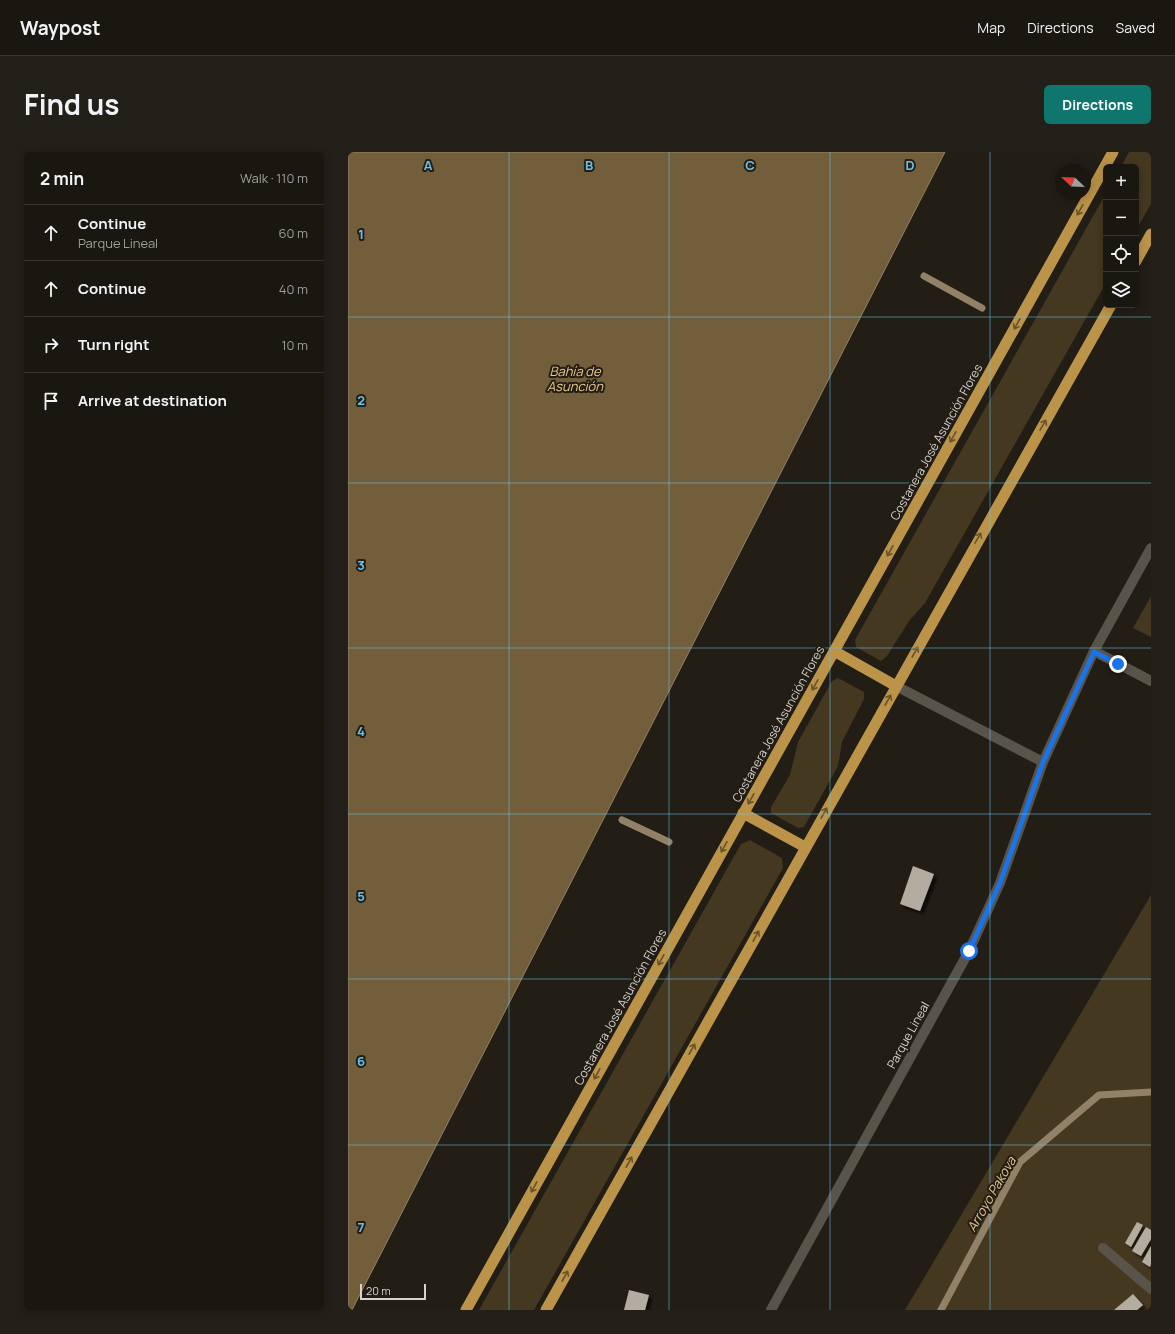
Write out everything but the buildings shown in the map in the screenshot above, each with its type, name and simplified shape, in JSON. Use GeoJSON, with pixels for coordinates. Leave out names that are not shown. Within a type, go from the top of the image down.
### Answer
{"type":"FeatureCollection","features":[{"type":"Feature","properties":{"kind":"highway","name":"Costanera José Asunción Flores"},"geometry":{"type":"LineString","coordinates":[[466,1310],[1113,152]]}},
{"type":"Feature","properties":{"kind":"highway"},"geometry":{"type":"LineString","coordinates":[[1139,256],[1151,234]]}},
{"type":"Feature","properties":{"kind":"highway"},"geometry":{"type":"LineString","coordinates":[[546,1310],[1109,308]]}},
{"type":"Feature","properties":{"kind":"highway"},"geometry":{"type":"LineString","coordinates":[[834,651],[896,686]]}},
{"type":"Feature","properties":{"kind":"highway"},"geometry":{"type":"LineString","coordinates":[[743,813],[805,847]]}},
{"type":"Feature","properties":{"kind":"street","name":"Parque Lineal"},"geometry":{"type":"LineString","coordinates":[[771,1310],[969,951],[1000,883],[1043,762],[1094,652],[1151,548]]}},
{"type":"Feature","properties":{"kind":"street"},"geometry":{"type":"LineString","coordinates":[[1094,652],[1151,681]]}},
{"type":"Feature","properties":{"kind":"street"},"geometry":{"type":"LineString","coordinates":[[896,686],[1043,762]]}},
{"type":"Feature","properties":{"kind":"street"},"geometry":{"type":"LineString","coordinates":[[1103,1248],[1151,1289]]}},
{"type":"Feature","properties":{"kind":"shaded area"},"geometry":{"type":"Polygon","coordinates":[[[1129,152],[1151,152],[1151,204],[1139,225],[1139,164],[1123,164],[1129,152]]]}},
{"type":"Feature","properties":{"kind":"shaded area"},"geometry":{"type":"Polygon","coordinates":[[[1103,198],[1103,288],[925,603],[909,621],[887,656],[881,661],[856,647],[855,640],[1103,198]]]}},
{"type":"Feature","properties":{"kind":"shaded area"},"geometry":{"type":"Polygon","coordinates":[[[1151,596],[1151,637],[1133,628],[1151,596]]]}},
{"type":"Feature","properties":{"kind":"shaded area"},"geometry":{"type":"Polygon","coordinates":[[[838,678],[864,692],[864,699],[842,742],[838,766],[804,827],[798,828],[771,813],[771,807],[790,775],[798,742],[832,681],[838,678]]]}},
{"type":"Feature","properties":{"kind":"shaded area"},"geometry":{"type":"Polygon","coordinates":[[[750,840],[782,858],[783,868],[534,1310],[479,1310],[741,844],[750,840]]]}},
{"type":"Feature","properties":{"kind":"shaded area"},"geometry":{"type":"Polygon","coordinates":[[[1151,895],[1151,1310],[905,1310],[1151,895]]]}},
{"type":"Feature","properties":{"kind":"water","name":"Bahía de Asunción"},"geometry":{"type":"Polygon","coordinates":[[[348,152],[945,152],[352,1310],[348,1310],[348,152]]]}},
{"type":"Feature","properties":{"kind":"waterway"},"geometry":{"type":"LineString","coordinates":[[924,276],[982,308]]}},
{"type":"Feature","properties":{"kind":"waterway"},"geometry":{"type":"LineString","coordinates":[[622,820],[669,842]]}},
{"type":"Feature","properties":{"kind":"waterway","name":"Arroyo Pakova"},"geometry":{"type":"LineString","coordinates":[[941,1310],[1020,1162],[1099,1095],[1151,1092]]}},
{"type":"Feature","properties":{"kind":"route"},"geometry":{"type":"LineString","coordinates":[[969,951],[1000,883],[1043,762],[1094,652],[1118,664]]}}]}
